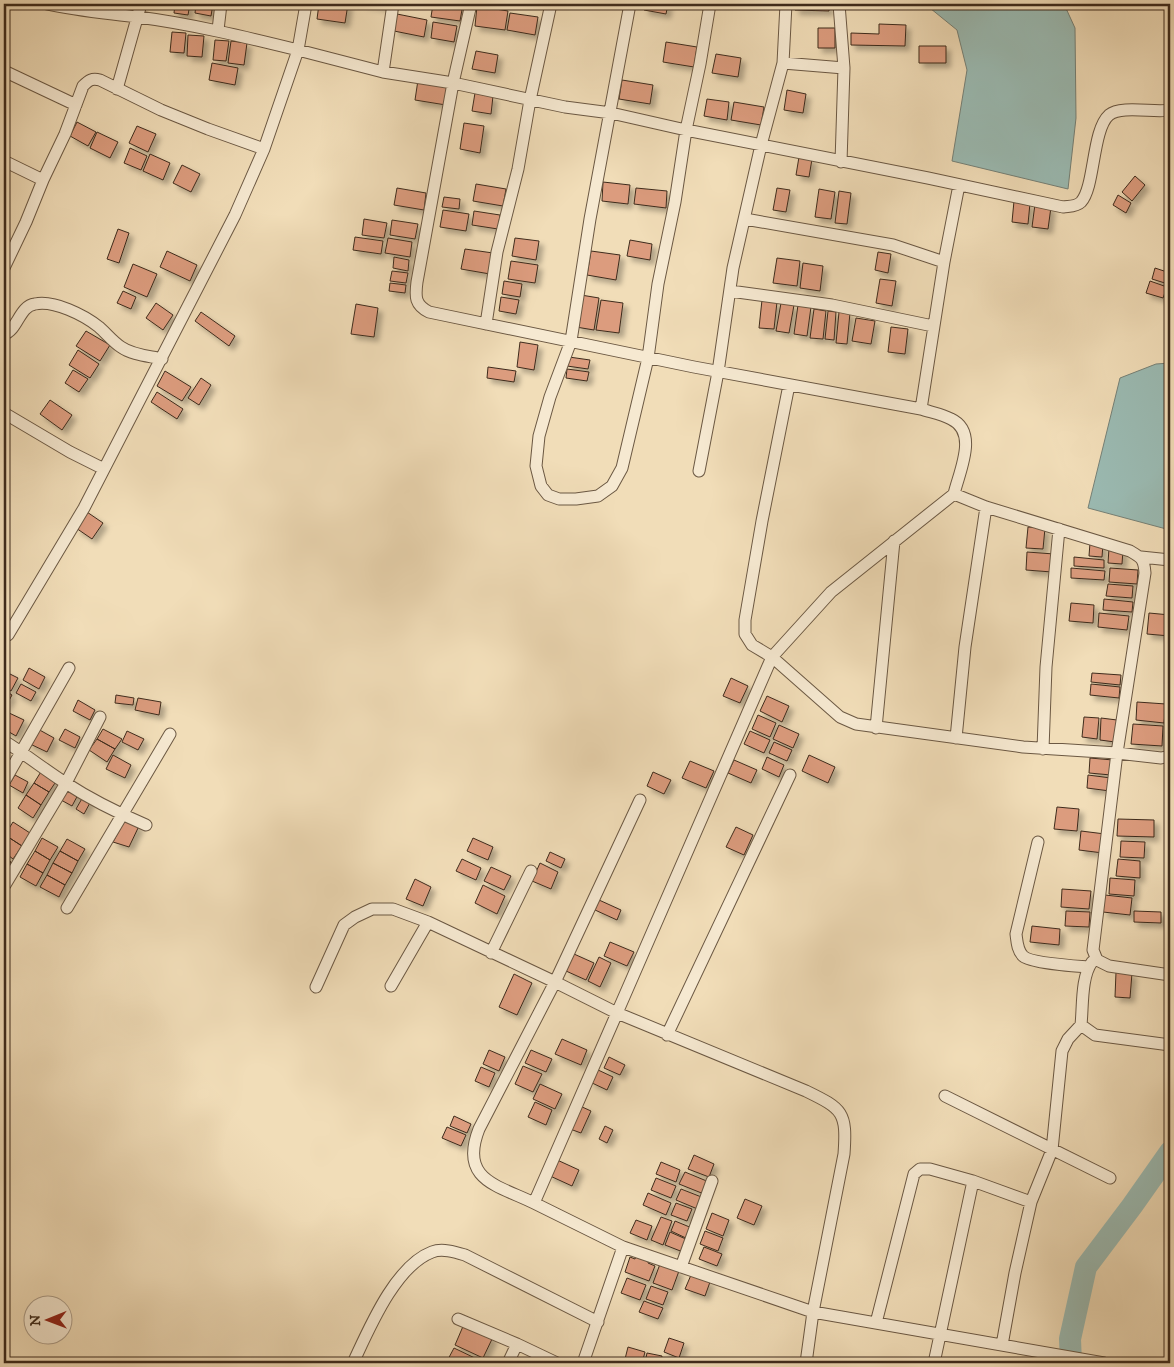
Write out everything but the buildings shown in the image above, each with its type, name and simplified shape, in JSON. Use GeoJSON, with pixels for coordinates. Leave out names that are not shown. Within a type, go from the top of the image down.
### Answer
{"type":"FeatureCollection","features":[{"type":"Feature","properties":{"kind":"street"},"geometry":{"type":"LineString","coordinates":[[117,89],[139,17],[141,4]]}},
{"type":"Feature","properties":{"kind":"street"},"geometry":{"type":"LineString","coordinates":[[218,30],[222,4]]}},
{"type":"Feature","properties":{"kind":"street"},"geometry":{"type":"LineString","coordinates":[[5,637],[79,517],[235,215],[264,149],[298,50],[306,4]]}},
{"type":"Feature","properties":{"kind":"street"},"geometry":{"type":"LineString","coordinates":[[383,72],[393,4]]}},
{"type":"Feature","properties":{"kind":"street"},"geometry":{"type":"LineString","coordinates":[[470,4],[453,83],[417,282],[417,302],[421,308],[429,312],[648,358],[920,409],[951,418],[965,432],[966,444],[954,494],[831,592],[772,657],[534,1202]]}},
{"type":"Feature","properties":{"kind":"street"},"geometry":{"type":"LineString","coordinates":[[486,324],[498,252],[518,169],[530,100],[551,4]]}},
{"type":"Feature","properties":{"kind":"street"},"geometry":{"type":"LineString","coordinates":[[630,4],[590,219],[571,342],[550,397],[539,436],[536,466],[541,486],[548,495],[559,499],[598,496],[612,486],[622,468],[648,358],[658,284],[675,202],[686,130],[710,4]]}},
{"type":"Feature","properties":{"kind":"street"},"geometry":{"type":"LineString","coordinates":[[699,471],[718,372],[733,268],[761,145],[783,63],[786,4]]}},
{"type":"Feature","properties":{"kind":"street"},"geometry":{"type":"LineString","coordinates":[[839,4],[844,68],[841,162]]}},
{"type":"Feature","properties":{"kind":"street"},"geometry":{"type":"LineString","coordinates":[[55,5],[70,10],[139,17],[218,30],[383,72],[453,83],[565,107],[611,113],[1063,207],[1074,206],[1081,202],[1104,123],[1110,115],[1123,110],[1170,110]]}},
{"type":"Feature","properties":{"kind":"street"},"geometry":{"type":"LineString","coordinates":[[783,63],[844,68]]}},
{"type":"Feature","properties":{"kind":"street"},"geometry":{"type":"LineString","coordinates":[[4,71],[76,105]]}},
{"type":"Feature","properties":{"kind":"street"},"geometry":{"type":"LineString","coordinates":[[4,268],[65,134],[83,86],[88,80],[100,80],[168,113],[264,149]]}},
{"type":"Feature","properties":{"kind":"street"},"geometry":{"type":"LineString","coordinates":[[4,161],[43,180]]}},
{"type":"Feature","properties":{"kind":"street"},"geometry":{"type":"LineString","coordinates":[[920,409],[944,262],[959,185]]}},
{"type":"Feature","properties":{"kind":"street"},"geometry":{"type":"LineString","coordinates":[[745,219],[893,245],[944,262]]}},
{"type":"Feature","properties":{"kind":"street"},"geometry":{"type":"LineString","coordinates":[[730,291],[832,305],[933,326]]}},
{"type":"Feature","properties":{"kind":"street"},"geometry":{"type":"LineString","coordinates":[[4,334],[10,332],[26,308],[34,304],[50,304],[79,314],[98,326],[122,348],[162,358]]}},
{"type":"Feature","properties":{"kind":"street"},"geometry":{"type":"LineString","coordinates":[[789,385],[745,620],[745,634],[752,644],[772,657],[840,717],[856,724],[1023,747],[1161,758],[1170,756]]}},
{"type":"Feature","properties":{"kind":"street"},"geometry":{"type":"LineString","coordinates":[[4,413],[70,452],[104,469]]}},
{"type":"Feature","properties":{"kind":"street"},"geometry":{"type":"LineString","coordinates":[[954,494],[986,507],[1130,551],[1141,557],[1170,560]]}},
{"type":"Feature","properties":{"kind":"street"},"geometry":{"type":"LineString","coordinates":[[956,738],[966,647],[986,507]]}},
{"type":"Feature","properties":{"kind":"street"},"geometry":{"type":"LineString","coordinates":[[1043,749],[1046,668],[1059,529]]}},
{"type":"Feature","properties":{"kind":"street"},"geometry":{"type":"LineString","coordinates":[[876,728],[894,541]]}},
{"type":"Feature","properties":{"kind":"street"},"geometry":{"type":"LineString","coordinates":[[1141,557],[1145,573],[1117,753],[1093,943],[1097,960],[1109,966],[1170,975]]}},
{"type":"Feature","properties":{"kind":"street"},"geometry":{"type":"LineString","coordinates":[[4,782],[70,668]]}},
{"type":"Feature","properties":{"kind":"street"},"geometry":{"type":"LineString","coordinates":[[5,885],[66,783],[100,717]]}},
{"type":"Feature","properties":{"kind":"street"},"geometry":{"type":"LineString","coordinates":[[67,908],[170,734]]}},
{"type":"Feature","properties":{"kind":"street"},"geometry":{"type":"LineString","coordinates":[[4,741],[66,783],[122,815],[146,825]]}},
{"type":"Feature","properties":{"kind":"street"},"geometry":{"type":"LineString","coordinates":[[667,1035],[790,775]]}},
{"type":"Feature","properties":{"kind":"street"},"geometry":{"type":"LineString","coordinates":[[640,800],[556,982],[479,1129],[474,1142],[472,1157],[476,1169],[485,1179],[624,1247],[813,1312],[1104,1363]]}},
{"type":"Feature","properties":{"kind":"street"},"geometry":{"type":"LineString","coordinates":[[1038,842],[1016,934],[1017,948],[1023,957],[1034,961],[1088,967]]}},
{"type":"Feature","properties":{"kind":"street"},"geometry":{"type":"LineString","coordinates":[[491,953],[531,871]]}},
{"type":"Feature","properties":{"kind":"street"},"geometry":{"type":"LineString","coordinates":[[316,987],[344,925],[354,917],[372,910],[392,909],[428,922],[617,1013],[829,1102],[841,1114],[846,1129],[844,1154],[813,1312],[806,1363]]}},
{"type":"Feature","properties":{"kind":"street"},"geometry":{"type":"LineString","coordinates":[[391,986],[428,922]]}},
{"type":"Feature","properties":{"kind":"street"},"geometry":{"type":"LineString","coordinates":[[1002,1345],[1015,1272],[1032,1202],[1052,1150],[1062,1051],[1068,1039],[1081,1025],[1084,980],[1088,967],[1095,957]]}},
{"type":"Feature","properties":{"kind":"street"},"geometry":{"type":"LineString","coordinates":[[1081,1025],[1095,1035],[1170,1045]]}},
{"type":"Feature","properties":{"kind":"street"},"geometry":{"type":"LineString","coordinates":[[945,1096],[1110,1178]]}},
{"type":"Feature","properties":{"kind":"street"},"geometry":{"type":"LineString","coordinates":[[876,1323],[914,1174],[920,1169],[930,1169],[973,1181],[1032,1202]]}},
{"type":"Feature","properties":{"kind":"street"},"geometry":{"type":"LineString","coordinates":[[681,1267],[712,1181]]}},
{"type":"Feature","properties":{"kind":"street"},"geometry":{"type":"LineString","coordinates":[[934,1363],[973,1181]]}},
{"type":"Feature","properties":{"kind":"street"},"geometry":{"type":"LineString","coordinates":[[583,1363],[624,1247]]}},
{"type":"Feature","properties":{"kind":"street"},"geometry":{"type":"LineString","coordinates":[[353,1363],[376,1313],[396,1284],[416,1260],[433,1252],[449,1251],[465,1255],[598,1322]]}},
{"type":"Feature","properties":{"kind":"street"},"geometry":{"type":"LineString","coordinates":[[458,1319],[557,1363]]}},
{"type":"Feature","properties":{"kind":"street"},"geometry":{"type":"LineString","coordinates":[[508,1363],[517,1344]]}},
{"type":"Feature","properties":{"kind":"water"},"geometry":{"type":"Polygon","coordinates":[[[925,4],[1064,4],[1075,28],[1076,118],[1068,189],[952,161],[967,70],[957,30],[925,4]]]}},
{"type":"Feature","properties":{"kind":"water"},"geometry":{"type":"Polygon","coordinates":[[[1170,363],[1170,530],[1088,508],[1120,378],[1156,364],[1170,363]]]}},
{"type":"Feature","properties":{"kind":"waterway"},"geometry":{"type":"LineString","coordinates":[[1071,1363],[1070,1339],[1086,1267],[1170,1152]]}}]}
